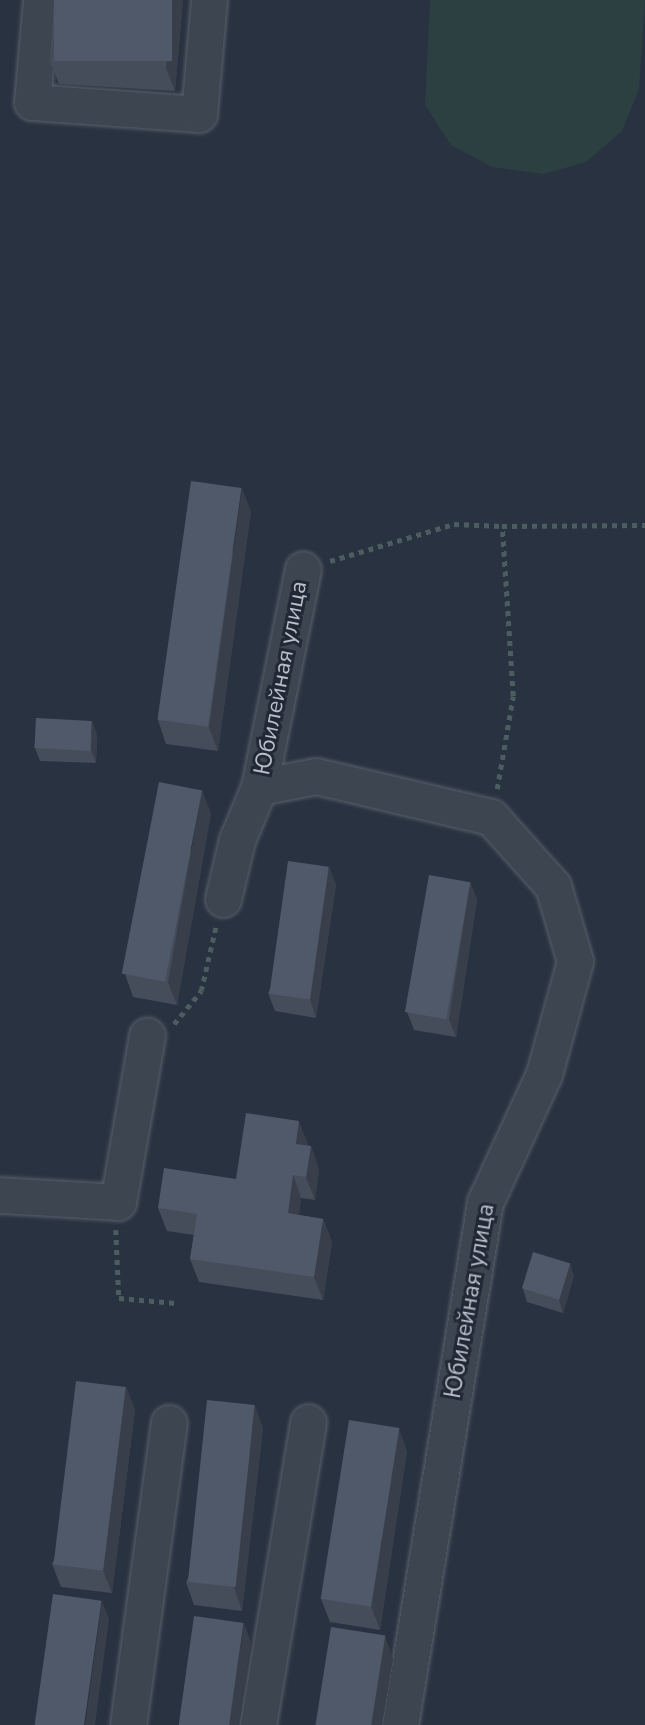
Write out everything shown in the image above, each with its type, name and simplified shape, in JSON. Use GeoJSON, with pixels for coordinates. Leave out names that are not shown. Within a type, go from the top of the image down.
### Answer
{"type":"FeatureCollection","features":[{"type":"Feature","properties":{"kind":"street"},"geometry":{"type":"LineString","coordinates":[[41,0],[32,102],[199,114],[209,0]]}},
{"type":"Feature","properties":{"kind":"street","name":"Юбилейная улица"},"geometry":{"type":"LineString","coordinates":[[223,899],[237,840],[259,786],[303,569]]}},
{"type":"Feature","properties":{"kind":"street","name":"Юбилейная улица"},"geometry":{"type":"LineString","coordinates":[[259,786],[316,776],[491,817],[553,886],[575,961],[544,1074],[485,1202],[400,1725]]}},
{"type":"Feature","properties":{"kind":"street"},"geometry":{"type":"LineString","coordinates":[[0,1195],[118,1202],[147,1035]]}},
{"type":"Feature","properties":{"kind":"street"},"geometry":{"type":"LineString","coordinates":[[258,1725],[308,1422]]}},
{"type":"Feature","properties":{"kind":"street"},"geometry":{"type":"LineString","coordinates":[[128,1725],[169,1423]]}},
{"type":"Feature","properties":{"kind":"path"},"geometry":{"type":"LineString","coordinates":[[303,569],[454,524],[645,525]]}},
{"type":"Feature","properties":{"kind":"path"},"geometry":{"type":"LineString","coordinates":[[491,817],[513,696],[502,526]]}},
{"type":"Feature","properties":{"kind":"path"},"geometry":{"type":"LineString","coordinates":[[147,1035],[182,1021],[201,991],[223,899]]}},
{"type":"Feature","properties":{"kind":"path"},"geometry":{"type":"LineString","coordinates":[[118,1202],[119,1298],[176,1303]]}},
{"type":"Feature","properties":{"kind":"green space"},"geometry":{"type":"Polygon","coordinates":[[[430,0],[645,0],[639,89],[622,131],[586,162],[544,174],[492,167],[451,145],[425,105],[430,0]]]}},
{"type":"Feature","properties":{"kind":"building"},"geometry":{"type":"Polygon","coordinates":[[[54,0],[172,0],[172,61],[54,61],[54,0]]]}},
{"type":"Feature","properties":{"kind":"building"},"geometry":{"type":"Polygon","coordinates":[[[191,481],[242,488],[208,727],[157,720],[191,481]]]}},
{"type":"Feature","properties":{"kind":"building"},"geometry":{"type":"Polygon","coordinates":[[[36,718],[92,721],[90,751],[34,748],[36,718]]]}},
{"type":"Feature","properties":{"kind":"building"},"geometry":{"type":"Polygon","coordinates":[[[159,782],[202,790],[165,982],[122,973],[159,782]]]}},
{"type":"Feature","properties":{"kind":"building"},"geometry":{"type":"Polygon","coordinates":[[[288,861],[329,867],[310,999],[269,994],[288,861]]]}},
{"type":"Feature","properties":{"kind":"building"},"geometry":{"type":"Polygon","coordinates":[[[429,875],[470,882],[446,1019],[405,1012],[429,875]]]}},
{"type":"Feature","properties":{"kind":"building"},"geometry":{"type":"Polygon","coordinates":[[[246,1113],[299,1121],[296,1144],[311,1146],[306,1177],[293,1175],[288,1213],[323,1219],[314,1277],[190,1259],[197,1214],[158,1208],[164,1168],[236,1179],[246,1113]]]}},
{"type":"Feature","properties":{"kind":"building"},"geometry":{"type":"Polygon","coordinates":[[[533,1252],[570,1263],[559,1300],[522,1288],[533,1252]]]}},
{"type":"Feature","properties":{"kind":"building"},"geometry":{"type":"Polygon","coordinates":[[[76,1381],[126,1387],[103,1571],[53,1565],[76,1381]]]}},
{"type":"Feature","properties":{"kind":"building"},"geometry":{"type":"Polygon","coordinates":[[[207,1400],[255,1405],[236,1587],[188,1582],[207,1400]]]}},
{"type":"Feature","properties":{"kind":"building"},"geometry":{"type":"Polygon","coordinates":[[[349,1420],[399,1428],[371,1607],[321,1599],[349,1420]]]}},
{"type":"Feature","properties":{"kind":"building"},"geometry":{"type":"Polygon","coordinates":[[[53,1594],[102,1601],[84,1725],[35,1725],[53,1594]]]}},
{"type":"Feature","properties":{"kind":"building"},"geometry":{"type":"Polygon","coordinates":[[[194,1616],[244,1623],[229,1725],[179,1725],[194,1616]]]}},
{"type":"Feature","properties":{"kind":"building"},"geometry":{"type":"Polygon","coordinates":[[[331,1627],[385,1636],[371,1725],[316,1725],[331,1627]]]}}]}
